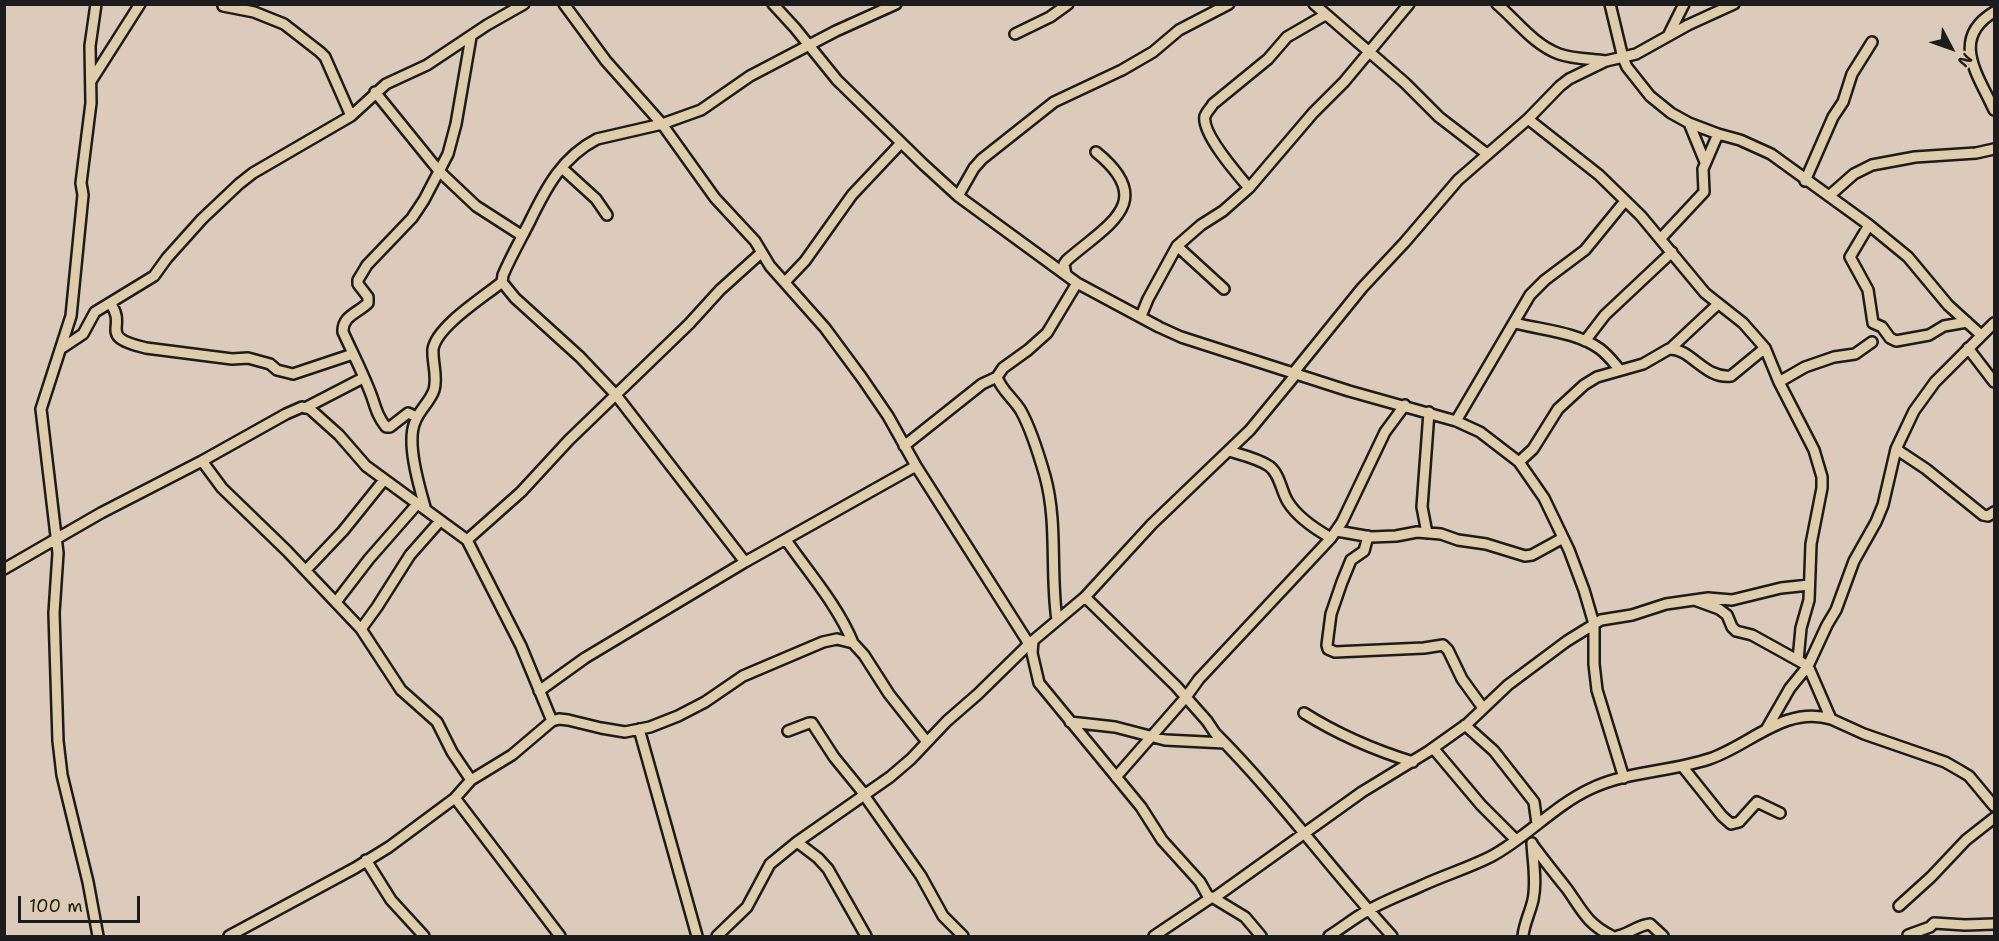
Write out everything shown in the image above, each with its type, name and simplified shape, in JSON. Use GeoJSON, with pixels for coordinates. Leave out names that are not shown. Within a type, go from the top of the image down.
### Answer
{"type":"FeatureCollection","features":[{"type":"Feature","properties":{"kind":"street"},"geometry":{"type":"LineString","coordinates":[[96,4],[90,46],[91,103],[81,183],[84,195],[71,316],[41,409],[46,464],[52,494],[57,562],[54,613],[58,741],[62,775],[88,882],[98,936]]}},
{"type":"Feature","properties":{"kind":"street"},"geometry":{"type":"LineString","coordinates":[[90,83],[140,4]]}},
{"type":"Feature","properties":{"kind":"street"},"geometry":{"type":"LineString","coordinates":[[62,348],[83,334],[96,312],[154,276],[202,219],[253,173],[351,116],[386,84],[426,65],[524,4]]}},
{"type":"Feature","properties":{"kind":"street"},"geometry":{"type":"LineString","coordinates":[[564,4],[606,61],[662,124],[716,198],[755,241],[761,253],[825,328],[862,378],[888,416],[916,466],[1031,642],[1039,683],[1141,807],[1162,840],[1212,898],[1245,917],[1262,936]]}},
{"type":"Feature","properties":{"kind":"street"},"geometry":{"type":"LineString","coordinates":[[773,4],[837,80],[958,196],[1077,283],[1181,337],[1296,372],[1349,391],[1456,421],[1480,432],[1519,462],[1544,498],[1584,590],[1594,624],[1594,664],[1597,690],[1624,777]]}},
{"type":"Feature","properties":{"kind":"street"},"geometry":{"type":"LineString","coordinates":[[422,505],[412,450],[413,426],[435,387],[433,356],[436,341],[456,319],[502,282],[521,235],[546,188],[562,168],[588,144],[597,139],[662,124],[701,110],[750,76],[836,31],[896,4]]}},
{"type":"Feature","properties":{"kind":"street"},"geometry":{"type":"LineString","coordinates":[[1015,34],[1050,17],[1068,4]]}},
{"type":"Feature","properties":{"kind":"street"},"geometry":{"type":"LineString","coordinates":[[958,196],[974,168],[982,159],[1054,102],[1122,70],[1153,52],[1179,30],[1229,4]]}},
{"type":"Feature","properties":{"kind":"street"},"geometry":{"type":"LineString","coordinates":[[1314,4],[1405,83],[1439,117],[1487,154]]}},
{"type":"Feature","properties":{"kind":"street"},"geometry":{"type":"LineString","coordinates":[[1141,316],[1177,246],[1200,225],[1223,211],[1249,188],[1288,141],[1344,82],[1409,4]]}},
{"type":"Feature","properties":{"kind":"street"},"geometry":{"type":"LineString","coordinates":[[1497,4],[1537,42],[1550,50],[1561,55],[1606,61]]}},
{"type":"Feature","properties":{"kind":"street"},"geometry":{"type":"LineString","coordinates":[[1610,4],[1623,58],[1627,67],[1650,96],[1671,113],[1689,123],[1740,140],[1771,154],[1805,181],[1869,225],[1908,257],[1948,305],[1981,335]]}},
{"type":"Feature","properties":{"kind":"street"},"geometry":{"type":"LineString","coordinates":[[1668,36],[1684,4]]}},
{"type":"Feature","properties":{"kind":"street"},"geometry":{"type":"LineString","coordinates":[[717,936],[747,907],[770,864],[904,765],[1031,642],[1084,597],[1152,524],[1250,430],[1362,288],[1458,180],[1528,119],[1569,79],[1606,61],[1636,54],[1734,4]]}},
{"type":"Feature","properties":{"kind":"street"},"geometry":{"type":"LineString","coordinates":[[223,6],[254,12],[284,24],[320,52],[325,57],[351,116]]}},
{"type":"Feature","properties":{"kind":"street"},"geometry":{"type":"LineString","coordinates":[[1995,12],[1979,24],[1970,48],[1971,61],[1976,74],[1995,110]]}},
{"type":"Feature","properties":{"kind":"street"},"geometry":{"type":"LineString","coordinates":[[1249,188],[1221,155],[1204,118],[1213,104],[1268,60],[1287,37],[1324,15]]}},
{"type":"Feature","properties":{"kind":"street"},"geometry":{"type":"LineString","coordinates":[[417,417],[406,414],[390,427],[386,427],[376,412],[342,325],[346,318],[361,309],[369,299],[358,284],[358,280],[372,260],[412,218],[448,154],[456,124],[471,37]]}},
{"type":"Feature","properties":{"kind":"street"},"geometry":{"type":"LineString","coordinates":[[1805,181],[1833,117],[1843,102],[1851,74],[1872,42]]}},
{"type":"Feature","properties":{"kind":"street"},"geometry":{"type":"LineString","coordinates":[[375,92],[439,171],[476,207],[521,235]]}},
{"type":"Feature","properties":{"kind":"street"},"geometry":{"type":"LineString","coordinates":[[1528,119],[1599,175],[1660,238],[1705,293],[1752,331],[1765,348],[1779,382],[1814,450],[1822,477],[1811,544],[1809,600],[1801,628],[1797,660]]}},
{"type":"Feature","properties":{"kind":"street"},"geometry":{"type":"LineString","coordinates":[[1689,123],[1705,162]]}},
{"type":"Feature","properties":{"kind":"street"},"geometry":{"type":"LineString","coordinates":[[1660,238],[1704,192],[1705,162],[1718,134]]}},
{"type":"Feature","properties":{"kind":"street"},"geometry":{"type":"LineString","coordinates":[[785,282],[805,261],[852,195],[901,143]]}},
{"type":"Feature","properties":{"kind":"street"},"geometry":{"type":"LineString","coordinates":[[1828,196],[1854,174],[1872,165],[1915,157],[1976,153],[1995,149]]}},
{"type":"Feature","properties":{"kind":"street"},"geometry":{"type":"LineString","coordinates":[[1066,275],[1064,264],[1067,260],[1114,221],[1123,207],[1125,196],[1119,174],[1096,152]]}},
{"type":"Feature","properties":{"kind":"street"},"geometry":{"type":"LineString","coordinates":[[562,168],[596,199],[607,215]]}},
{"type":"Feature","properties":{"kind":"street"},"geometry":{"type":"LineString","coordinates":[[1456,421],[1530,295],[1545,280],[1585,250],[1625,201]]}},
{"type":"Feature","properties":{"kind":"street"},"geometry":{"type":"LineString","coordinates":[[1869,225],[1850,257],[1868,290],[1873,323],[1882,327],[1892,340],[1896,341],[1929,335],[1944,326],[1967,322]]}},
{"type":"Feature","properties":{"kind":"street"},"geometry":{"type":"LineString","coordinates":[[1177,246],[1224,289]]}},
{"type":"Feature","properties":{"kind":"street"},"geometry":{"type":"LineString","coordinates":[[1585,341],[1605,315],[1672,252]]}},
{"type":"Feature","properties":{"kind":"street"},"geometry":{"type":"LineString","coordinates":[[466,540],[521,492],[569,440],[689,324],[720,290],[761,253]]}},
{"type":"Feature","properties":{"kind":"street"},"geometry":{"type":"LineString","coordinates":[[502,282],[514,298],[580,357],[616,395],[745,562]]}},
{"type":"Feature","properties":{"kind":"street"},"geometry":{"type":"LineString","coordinates":[[904,446],[982,384],[997,377],[1003,368],[1047,333],[1077,283]]}},
{"type":"Feature","properties":{"kind":"street"},"geometry":{"type":"LineString","coordinates":[[110,303],[116,312],[115,332],[117,336],[132,345],[146,348],[232,360],[248,358],[260,360],[277,370],[293,374],[353,354]]}},
{"type":"Feature","properties":{"kind":"street"},"geometry":{"type":"LineString","coordinates":[[1519,462],[1533,449],[1558,409],[1589,381],[1643,364],[1670,349],[1718,304]]}},
{"type":"Feature","properties":{"kind":"street"},"geometry":{"type":"LineString","coordinates":[[1515,323],[1585,341],[1601,350],[1620,370]]}},
{"type":"Feature","properties":{"kind":"street"},"geometry":{"type":"LineString","coordinates":[[1767,728],[1790,688],[1808,666],[1836,610],[1854,561],[1876,522],[1886,496],[1896,449],[1914,411],[1935,382],[1995,323]]}},
{"type":"Feature","properties":{"kind":"street"},"geometry":{"type":"LineString","coordinates":[[1779,382],[1805,367],[1834,357],[1855,354],[1872,342]]}},
{"type":"Feature","properties":{"kind":"street"},"geometry":{"type":"LineString","coordinates":[[1670,349],[1681,352],[1705,370],[1727,377],[1734,375],[1765,348]]}},
{"type":"Feature","properties":{"kind":"street"},"geometry":{"type":"LineString","coordinates":[[1968,348],[1995,382]]}},
{"type":"Feature","properties":{"kind":"street"},"geometry":{"type":"LineString","coordinates":[[997,377],[999,384],[1015,401],[1022,413],[1046,478],[1053,528],[1054,602],[1057,620]]}},
{"type":"Feature","properties":{"kind":"street"},"geometry":{"type":"LineString","coordinates":[[4,569],[101,513],[202,461],[286,414],[305,408],[363,378]]}},
{"type":"Feature","properties":{"kind":"street"},"geometry":{"type":"LineString","coordinates":[[1116,777],[1186,698],[1206,671],[1334,535],[1385,432],[1405,405]]}},
{"type":"Feature","properties":{"kind":"street"},"geometry":{"type":"LineString","coordinates":[[305,408],[310,409],[324,420],[356,456],[384,480],[422,505],[466,540],[521,646],[552,722]]}},
{"type":"Feature","properties":{"kind":"street"},"geometry":{"type":"LineString","coordinates":[[1427,532],[1422,507],[1429,412]]}},
{"type":"Feature","properties":{"kind":"street"},"geometry":{"type":"LineString","coordinates":[[1896,449],[1926,469],[1983,515],[1988,516],[1995,512]]}},
{"type":"Feature","properties":{"kind":"street"},"geometry":{"type":"LineString","coordinates":[[1229,451],[1268,465],[1277,476],[1280,488],[1289,505],[1303,519],[1334,535],[1368,536],[1427,532],[1486,544],[1525,556],[1532,555],[1563,538]]}},
{"type":"Feature","properties":{"kind":"street"},"geometry":{"type":"LineString","coordinates":[[202,461],[230,496],[306,570],[361,628],[401,690],[441,728],[452,752],[471,780]]}},
{"type":"Feature","properties":{"kind":"street"},"geometry":{"type":"LineString","coordinates":[[539,691],[585,658],[745,562],[916,466]]}},
{"type":"Feature","properties":{"kind":"street"},"geometry":{"type":"LineString","coordinates":[[306,570],[343,531],[384,480]]}},
{"type":"Feature","properties":{"kind":"street"},"geometry":{"type":"LineString","coordinates":[[336,602],[363,568],[422,505]]}},
{"type":"Feature","properties":{"kind":"street"},"geometry":{"type":"LineString","coordinates":[[361,628],[410,555],[440,521]]}},
{"type":"Feature","properties":{"kind":"street"},"geometry":{"type":"LineString","coordinates":[[1368,536],[1364,551],[1351,561],[1335,599],[1328,631],[1328,649],[1335,652],[1443,645],[1448,650],[1462,679],[1483,708]]}},
{"type":"Feature","properties":{"kind":"street"},"geometry":{"type":"LineString","coordinates":[[786,540],[828,599],[853,643],[927,742]]}},
{"type":"Feature","properties":{"kind":"street"},"geometry":{"type":"LineString","coordinates":[[1154,936],[1362,792],[1433,748],[1465,725],[1508,685],[1566,641],[1594,624],[1607,618],[1625,617],[1659,605],[1691,600],[1732,600],[1781,588],[1809,585]]}},
{"type":"Feature","properties":{"kind":"street"},"geometry":{"type":"LineString","coordinates":[[1084,597],[1176,686],[1279,801],[1331,868],[1392,936]]}},
{"type":"Feature","properties":{"kind":"street"},"geometry":{"type":"LineString","coordinates":[[1691,600],[1719,609],[1727,615],[1734,630],[1752,635],[1808,666],[1831,719]]}},
{"type":"Feature","properties":{"kind":"street"},"geometry":{"type":"LineString","coordinates":[[229,936],[389,847],[454,798],[471,780],[512,755],[552,722],[559,719],[568,720],[624,732],[639,729],[678,716],[705,702],[743,676],[823,642],[837,639],[853,643]]}},
{"type":"Feature","properties":{"kind":"street"},"geometry":{"type":"LineString","coordinates":[[1304,713],[1355,742],[1413,762]]}},
{"type":"Feature","properties":{"kind":"street"},"geometry":{"type":"LineString","coordinates":[[1329,936],[1368,910],[1493,855],[1587,790],[1610,780],[1682,766],[1730,751],[1767,728],[1808,716],[1831,719],[1894,746],[1945,762],[1969,776],[1995,806]]}},
{"type":"Feature","properties":{"kind":"street"},"geometry":{"type":"LineString","coordinates":[[1070,722],[1115,728],[1165,740],[1225,743]]}},
{"type":"Feature","properties":{"kind":"street"},"geometry":{"type":"LineString","coordinates":[[788,731],[812,723],[834,757],[921,876],[943,916],[963,936]]}},
{"type":"Feature","properties":{"kind":"street"},"geometry":{"type":"LineString","coordinates":[[1465,725],[1494,751],[1534,802],[1532,844],[1534,887],[1523,936]]}},
{"type":"Feature","properties":{"kind":"street"},"geometry":{"type":"LineString","coordinates":[[639,729],[697,936]]}},
{"type":"Feature","properties":{"kind":"street"},"geometry":{"type":"LineString","coordinates":[[1433,748],[1480,805],[1516,840]]}},
{"type":"Feature","properties":{"kind":"street"},"geometry":{"type":"LineString","coordinates":[[1682,766],[1731,824],[1739,822],[1756,802],[1780,813]]}},
{"type":"Feature","properties":{"kind":"street"},"geometry":{"type":"LineString","coordinates":[[1985,794],[1995,789]]}},
{"type":"Feature","properties":{"kind":"street"},"geometry":{"type":"LineString","coordinates":[[454,798],[560,936]]}},
{"type":"Feature","properties":{"kind":"street"},"geometry":{"type":"LineString","coordinates":[[1899,906],[1966,840],[1995,818]]}},
{"type":"Feature","properties":{"kind":"street"},"geometry":{"type":"LineString","coordinates":[[797,842],[828,869],[866,936]]}},
{"type":"Feature","properties":{"kind":"street"},"geometry":{"type":"LineString","coordinates":[[1532,844],[1584,915],[1596,928],[1612,936]]}},
{"type":"Feature","properties":{"kind":"street"},"geometry":{"type":"LineString","coordinates":[[366,860],[391,900],[424,936]]}},
{"type":"Feature","properties":{"kind":"street"},"geometry":{"type":"LineString","coordinates":[[1908,935],[1930,927],[1934,923],[1995,924]]}},
{"type":"Feature","properties":{"kind":"street"},"geometry":{"type":"LineString","coordinates":[[1618,936],[1627,934],[1644,924],[1650,924],[1663,936]]}}]}
